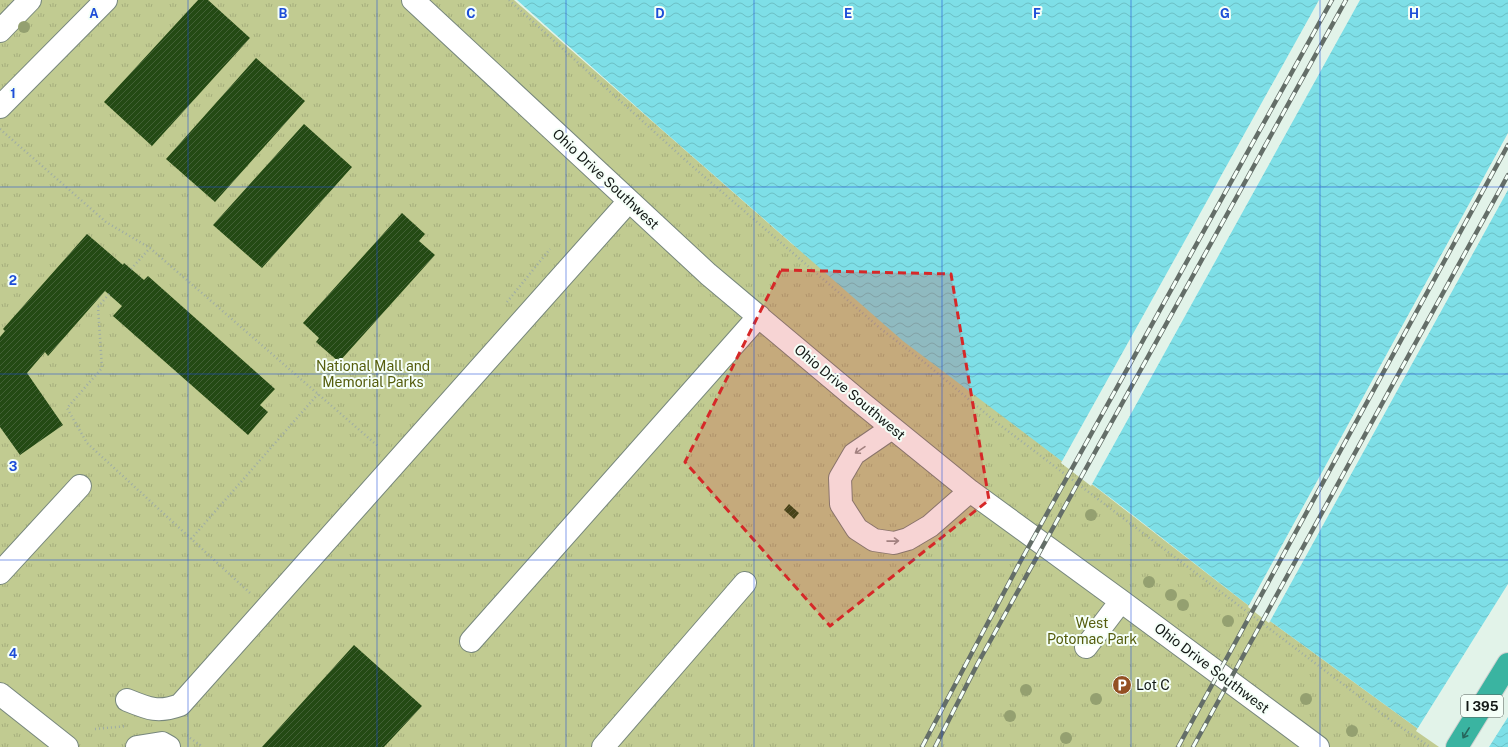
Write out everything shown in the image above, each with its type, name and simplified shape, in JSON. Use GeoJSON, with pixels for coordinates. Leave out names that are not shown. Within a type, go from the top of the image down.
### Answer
{"type":"FeatureCollection","features":[{"type":"Feature","properties":{"kind":"highway","name":"I 395"},"geometry":{"type":"LineString","coordinates":[[1457,747],[1508,664]]}},
{"type":"Feature","properties":{"kind":"street"},"geometry":{"type":"LineString","coordinates":[[0,31],[30,0]]}},
{"type":"Feature","properties":{"kind":"street"},"geometry":{"type":"LineString","coordinates":[[0,107],[106,0]]}},
{"type":"Feature","properties":{"kind":"street","name":"Ohio Drive Southwest"},"geometry":{"type":"LineString","coordinates":[[412,0],[708,274],[892,428],[970,491],[1122,600],[1313,746]]}},
{"type":"Feature","properties":{"kind":"street"},"geometry":{"type":"LineString","coordinates":[[127,700],[152,710],[167,710],[180,705],[629,201]]}},
{"type":"Feature","properties":{"kind":"street"},"geometry":{"type":"LineString","coordinates":[[471,640],[758,316]]}},
{"type":"Feature","properties":{"kind":"street"},"geometry":{"type":"LineString","coordinates":[[892,428],[854,454],[840,478],[841,504],[857,529],[874,540],[894,543],[908,539],[930,526],[970,491]]}},
{"type":"Feature","properties":{"kind":"street"},"geometry":{"type":"LineString","coordinates":[[0,573],[80,486]]}},
{"type":"Feature","properties":{"kind":"street"},"geometry":{"type":"LineString","coordinates":[[604,747],[745,583]]}},
{"type":"Feature","properties":{"kind":"street"},"geometry":{"type":"LineString","coordinates":[[1086,647],[1122,600]]}},
{"type":"Feature","properties":{"kind":"street"},"geometry":{"type":"LineString","coordinates":[[0,694],[67,747]]}},
{"type":"Feature","properties":{"kind":"street"},"geometry":{"type":"LineString","coordinates":[[137,747],[162,743],[170,747]]}},
{"type":"Feature","properties":{"kind":"path"},"geometry":{"type":"LineString","coordinates":[[509,0],[692,166],[882,330],[924,362],[996,422],[1096,499],[1389,719],[1430,747]]}},
{"type":"Feature","properties":{"kind":"path"},"geometry":{"type":"LineString","coordinates":[[0,129],[106,222],[150,248],[384,452]]}},
{"type":"Feature","properties":{"kind":"path"},"geometry":{"type":"LineString","coordinates":[[131,269],[150,248]]}},
{"type":"Feature","properties":{"kind":"path"},"geometry":{"type":"LineString","coordinates":[[505,307],[507,301],[550,249]]}},
{"type":"Feature","properties":{"kind":"path"},"geometry":{"type":"LineString","coordinates":[[109,294],[98,307],[102,368],[67,408],[87,443],[255,598]]}},
{"type":"Feature","properties":{"kind":"path"},"geometry":{"type":"LineString","coordinates":[[191,539],[318,394]]}},
{"type":"Feature","properties":{"kind":"highlighted area"},"geometry":{"type":"Polygon","coordinates":[[[781,270],[951,274],[989,500],[830,626],[685,462],[781,270]]]}},
{"type":"Feature","properties":{"kind":"green space","name":"National Mall and Memorial Parks"},"geometry":{"type":"Polygon","coordinates":[[[0,0],[514,0],[791,243],[1049,451],[1244,602],[1443,747],[0,747],[0,0]]]}},
{"type":"Feature","properties":{"kind":"water"},"geometry":{"type":"Polygon","coordinates":[[[517,0],[1508,0],[1508,747],[1443,747],[1244,602],[1125,509],[903,341],[517,0]]]}},
{"type":"Feature","properties":{"kind":"pier"},"geometry":{"type":"Polygon","coordinates":[[[1319,0],[1360,0],[1091,486],[1061,463],[1319,0]]]}},
{"type":"Feature","properties":{"kind":"pier"},"geometry":{"type":"Polygon","coordinates":[[[1508,133],[1508,190],[1269,623],[1248,607],[1508,133]]]}},
{"type":"Feature","properties":{"kind":"pier"},"geometry":{"type":"Polygon","coordinates":[[[1508,584],[1508,717],[1489,747],[1439,747],[1416,731],[1508,584]]]}},
{"type":"Feature","properties":{"kind":"building"},"geometry":{"type":"Polygon","coordinates":[[[198,0],[208,0],[250,38],[152,146],[104,102],[198,0]]]}},
{"type":"Feature","properties":{"kind":"building"},"geometry":{"type":"Polygon","coordinates":[[[256,58],[305,101],[215,202],[166,159],[256,58]]]}},
{"type":"Feature","properties":{"kind":"building"},"geometry":{"type":"Polygon","coordinates":[[[304,124],[352,167],[262,268],[213,225],[304,124]]]}},
{"type":"Feature","properties":{"kind":"building"},"geometry":{"type":"Polygon","coordinates":[[[402,213],[425,234],[419,241],[435,255],[339,362],[316,342],[319,338],[303,323],[402,213]]]}},
{"type":"Feature","properties":{"kind":"building"},"geometry":{"type":"Polygon","coordinates":[[[87,234],[123,265],[124,263],[144,280],[148,276],[275,389],[260,405],[268,412],[248,435],[113,316],[122,306],[105,291],[48,356],[45,352],[27,373],[63,425],[20,455],[0,427],[0,337],[5,331],[3,329],[87,234]]]}},
{"type":"Feature","properties":{"kind":"building"},"geometry":{"type":"Polygon","coordinates":[[[789,504],[799,513],[794,519],[784,510],[789,504]]]}},
{"type":"Feature","properties":{"kind":"building"},"geometry":{"type":"Polygon","coordinates":[[[354,645],[422,706],[384,747],[262,747],[354,645]]]}},
{"type":"Feature","properties":{"kind":"railway"},"geometry":{"type":"LineString","coordinates":[[922,747],[1019,564],[1332,0]]}},
{"type":"Feature","properties":{"kind":"railway"},"geometry":{"type":"LineString","coordinates":[[935,747],[978,663],[1346,0]]}},
{"type":"Feature","properties":{"kind":"railway"},"geometry":{"type":"LineString","coordinates":[[1178,747],[1508,145]]}},
{"type":"Feature","properties":{"kind":"railway"},"geometry":{"type":"LineString","coordinates":[[1193,747],[1508,175]]}},
{"type":"Feature","properties":{"kind":"place","name":"Lot C"},"geometry":{"type":"Point","coordinates":[1122,685]}},
{"type":"Feature","properties":{"kind":"park label","name":"West Potomac Park"},"geometry":{"type":"Point","coordinates":[1092,632]}}]}
